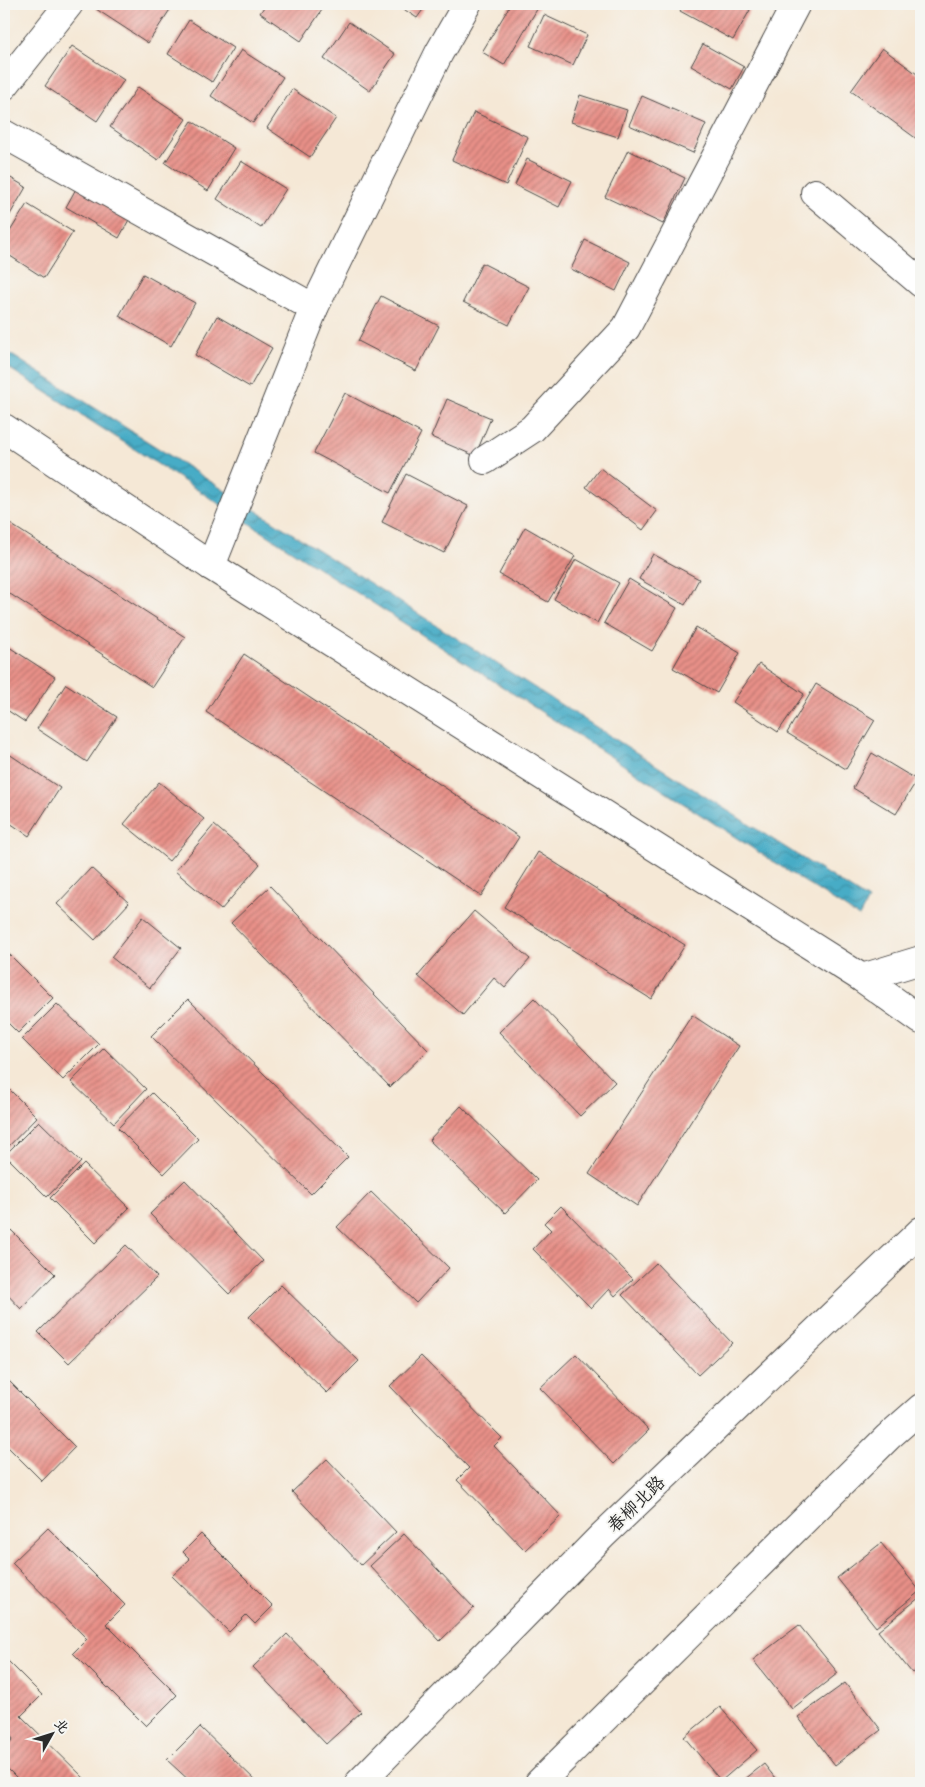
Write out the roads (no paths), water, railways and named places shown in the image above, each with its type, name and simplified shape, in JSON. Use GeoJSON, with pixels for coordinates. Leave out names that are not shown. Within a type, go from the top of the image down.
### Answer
{"type":"FeatureCollection","features":[{"type":"Feature","properties":{"kind":"street"},"geometry":{"type":"LineString","coordinates":[[4,86],[60,19],[69,4]]}},
{"type":"Feature","properties":{"kind":"street"},"geometry":{"type":"LineString","coordinates":[[215,557],[242,484],[314,308],[439,53],[467,4]]}},
{"type":"Feature","properties":{"kind":"street"},"geometry":{"type":"LineString","coordinates":[[485,460],[532,429],[626,328],[796,4]]}},
{"type":"Feature","properties":{"kind":"street"},"geometry":{"type":"LineString","coordinates":[[4,134],[314,308]]}},
{"type":"Feature","properties":{"kind":"street"},"geometry":{"type":"LineString","coordinates":[[815,193],[921,282]]}},
{"type":"Feature","properties":{"kind":"street"},"geometry":{"type":"LineString","coordinates":[[4,428],[215,557],[862,978],[921,1020]]}},
{"type":"Feature","properties":{"kind":"street"},"geometry":{"type":"LineString","coordinates":[[862,978],[921,960]]}},
{"type":"Feature","properties":{"kind":"street","name":"春柳北路"},"geometry":{"type":"LineString","coordinates":[[359,1783],[602,1536],[921,1231]]}},
{"type":"Feature","properties":{"kind":"street"},"geometry":{"type":"LineString","coordinates":[[540,1783],[888,1437],[921,1408]]}},
{"type":"Feature","properties":{"kind":"water"},"geometry":{"type":"Polygon","coordinates":[[[4,350],[868,900],[859,917],[4,365],[4,350]]]}}]}
